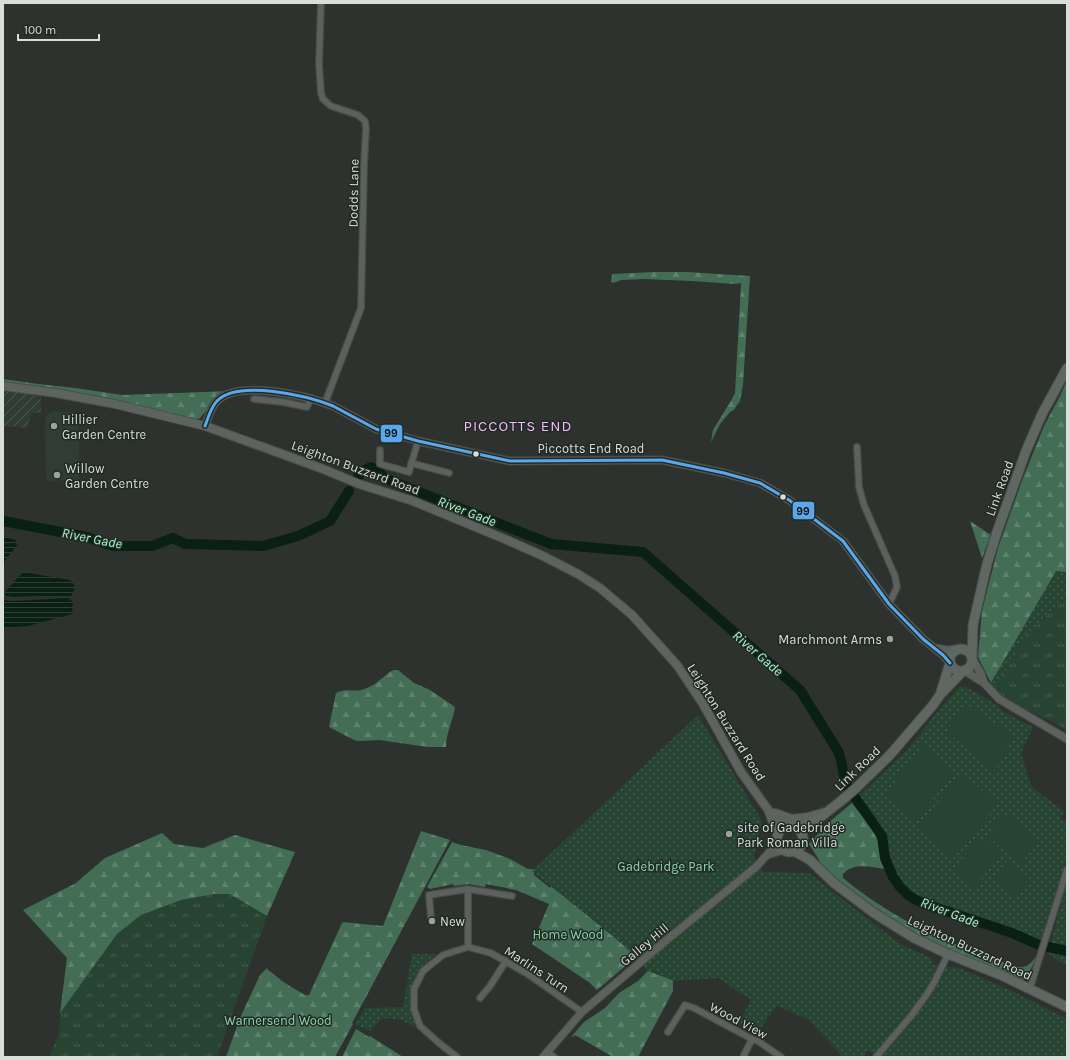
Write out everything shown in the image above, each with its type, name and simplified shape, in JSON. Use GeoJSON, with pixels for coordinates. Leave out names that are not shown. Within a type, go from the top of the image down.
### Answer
{"type":"FeatureCollection","features":[{"type":"Feature","properties":{"kind":"main road","name":"Link Road"},"geometry":{"type":"LineString","coordinates":[[803,841],[808,830],[818,819],[856,788],[888,756],[940,695],[970,667],[972,657],[973,625],[987,564],[997,532],[1026,452],[1042,414],[1067,368]]}},
{"type":"Feature","properties":{"kind":"main road","name":"Leighton Buzzard Road"},"geometry":{"type":"LineString","coordinates":[[3,386],[56,393],[115,404],[205,426],[323,469],[359,484],[420,504],[543,556],[578,574],[600,588],[632,615],[677,665],[703,704],[741,772],[769,811],[787,826]]}},
{"type":"Feature","properties":{"kind":"main road","name":"Link Road"},"geometry":{"type":"LineString","coordinates":[[940,695],[950,663],[950,655],[965,640],[973,625]]}},
{"type":"Feature","properties":{"kind":"main road"},"geometry":{"type":"LineString","coordinates":[[957,649],[962,648],[966,650],[972,657]]}},
{"type":"Feature","properties":{"kind":"main road"},"geometry":{"type":"LineString","coordinates":[[950,663],[955,670],[964,671]]}},
{"type":"Feature","properties":{"kind":"main road","name":"Leighton Buzzard Road"},"geometry":{"type":"LineString","coordinates":[[769,811],[778,838]]}},
{"type":"Feature","properties":{"kind":"main road"},"geometry":{"type":"LineString","coordinates":[[769,811],[792,819],[808,818],[828,811]]}},
{"type":"Feature","properties":{"kind":"main road","name":"Link Road"},"geometry":{"type":"LineString","coordinates":[[797,828],[818,819]]}},
{"type":"Feature","properties":{"kind":"main road"},"geometry":{"type":"LineString","coordinates":[[787,826],[797,828],[802,834],[803,841],[798,849],[789,852],[784,850],[779,845],[778,838],[780,831],[787,826]]}},
{"type":"Feature","properties":{"kind":"main road","name":"Leighton Buzzard Road"},"geometry":{"type":"LineString","coordinates":[[803,841],[810,860]]}},
{"type":"Feature","properties":{"kind":"main road","name":"Leighton Buzzard Road"},"geometry":{"type":"LineString","coordinates":[[794,851],[810,860],[834,883],[874,913],[914,938],[948,954],[1030,988],[1067,1007]]}},
{"type":"Feature","properties":{"kind":"street","name":"Dodds Lane"},"geometry":{"type":"LineString","coordinates":[[321,3],[320,64],[321,93],[323,99],[331,106],[358,115],[365,121],[366,128],[361,308],[325,403]]}},
{"type":"Feature","properties":{"kind":"street","name":"Piccotts End Road"},"geometry":{"type":"LineString","coordinates":[[205,426],[210,412],[217,401],[232,392],[248,390],[278,392],[311,398],[333,406],[376,429],[418,441],[510,461],[662,460],[724,473],[760,483],[789,500],[843,541],[888,604],[923,639],[945,656],[950,663]]}},
{"type":"Feature","properties":{"kind":"street"},"geometry":{"type":"LineString","coordinates":[[254,399],[283,402],[307,407],[311,398]]}},
{"type":"Feature","properties":{"kind":"street"},"geometry":{"type":"LineString","coordinates":[[380,450],[380,464],[409,472],[418,441]]}},
{"type":"Feature","properties":{"kind":"street"},"geometry":{"type":"LineString","coordinates":[[857,447],[859,487],[864,505],[895,576],[897,587],[888,604]]}},
{"type":"Feature","properties":{"kind":"street"},"geometry":{"type":"LineString","coordinates":[[412,463],[449,473]]}},
{"type":"Feature","properties":{"kind":"street"},"geometry":{"type":"LineString","coordinates":[[935,648],[947,650],[957,649]]}},
{"type":"Feature","properties":{"kind":"street"},"geometry":{"type":"LineString","coordinates":[[972,657],[981,674],[984,684]]}},
{"type":"Feature","properties":{"kind":"street"},"geometry":{"type":"LineString","coordinates":[[964,671],[984,684],[999,699],[1067,739]]}},
{"type":"Feature","properties":{"kind":"street","name":"Galley Hill"},"geometry":{"type":"LineString","coordinates":[[545,1055],[582,1012],[756,867],[767,855],[778,838]]}},
{"type":"Feature","properties":{"kind":"street","name":"Galley Hill"},"geometry":{"type":"LineString","coordinates":[[767,855],[784,850]]}},
{"type":"Feature","properties":{"kind":"street"},"geometry":{"type":"LineString","coordinates":[[1030,988],[1067,870]]}},
{"type":"Feature","properties":{"kind":"street"},"geometry":{"type":"LineString","coordinates":[[431,918],[429,895],[468,889],[512,896]]}},
{"type":"Feature","properties":{"kind":"street"},"geometry":{"type":"LineString","coordinates":[[457,1057],[420,1026],[414,1009],[414,989],[423,971],[443,955],[468,947],[468,889]]}},
{"type":"Feature","properties":{"kind":"street","name":"Marlins Turn"},"geometry":{"type":"LineString","coordinates":[[468,947],[491,953],[506,961],[582,1012]]}},
{"type":"Feature","properties":{"kind":"street"},"geometry":{"type":"LineString","coordinates":[[876,1057],[911,1016],[927,994],[948,954]]}},
{"type":"Feature","properties":{"kind":"street"},"geometry":{"type":"LineString","coordinates":[[480,998],[490,986],[506,961]]}},
{"type":"Feature","properties":{"kind":"street","name":"Wood View"},"geometry":{"type":"LineString","coordinates":[[668,1032],[684,1004],[758,1041],[781,1057]]}},
{"type":"Feature","properties":{"kind":"street"},"geometry":{"type":"LineString","coordinates":[[743,1057],[752,1039]]}},
{"type":"Feature","properties":{"kind":"street"},"geometry":{"type":"LineString","coordinates":[[545,1055],[554,1057]]}},
{"type":"Feature","properties":{"kind":"shaded area"},"geometry":{"type":"Polygon","coordinates":[[[3,388],[33,393],[33,395],[41,396],[41,413],[31,413],[28,428],[3,426],[3,388]]]}},
{"type":"Feature","properties":{"kind":"shaded area","name":"Hillier Garden Centre"},"geometry":{"type":"Polygon","coordinates":[[[53,411],[79,413],[79,480],[46,481],[45,421],[47,415],[53,411]]]}},
{"type":"Feature","properties":{"kind":"shaded area"},"geometry":{"type":"Polygon","coordinates":[[[3,536],[15,540],[17,543],[5,561],[3,561],[3,536]]]}},
{"type":"Feature","properties":{"kind":"shaded area"},"geometry":{"type":"Polygon","coordinates":[[[23,572],[70,580],[74,586],[73,592],[71,596],[6,596],[5,592],[23,572]]]}},
{"type":"Feature","properties":{"kind":"shaded area"},"geometry":{"type":"Polygon","coordinates":[[[68,598],[73,602],[72,614],[28,626],[3,628],[3,600],[13,601],[68,598]]]}},
{"type":"Feature","properties":{"kind":"green space"},"geometry":{"type":"Polygon","coordinates":[[[687,272],[750,276],[743,384],[740,401],[734,410],[730,412],[720,424],[711,442],[713,430],[735,393],[741,283],[735,284],[644,279],[611,282],[612,274],[687,272]]]}},
{"type":"Feature","properties":{"kind":"green space"},"geometry":{"type":"Polygon","coordinates":[[[3,379],[122,395],[231,391],[213,403],[200,418],[196,420],[100,398],[3,382],[3,379]]]}},
{"type":"Feature","properties":{"kind":"green space"},"geometry":{"type":"Polygon","coordinates":[[[1067,380],[1067,572],[1056,572],[991,683],[978,657],[982,611],[998,548],[1023,478],[1044,426],[1067,380]]]}},
{"type":"Feature","properties":{"kind":"green space"},"geometry":{"type":"Polygon","coordinates":[[[970,521],[991,535],[982,558],[970,521]]]}},
{"type":"Feature","properties":{"kind":"green space"},"geometry":{"type":"Polygon","coordinates":[[[1056,571],[1067,572],[1067,600],[1064,598],[1026,635],[995,690],[991,683],[1056,571]]]}},
{"type":"Feature","properties":{"kind":"green space"},"geometry":{"type":"Polygon","coordinates":[[[1065,598],[1067,600],[1067,730],[1013,704],[995,690],[1026,635],[1065,598]]]}},
{"type":"Feature","properties":{"kind":"green space"},"geometry":{"type":"Polygon","coordinates":[[[394,670],[398,670],[414,683],[430,690],[455,707],[447,737],[446,747],[428,747],[379,740],[359,741],[354,740],[329,727],[336,693],[361,690],[374,684],[394,670]]]}},
{"type":"Feature","properties":{"kind":"green space"},"geometry":{"type":"Polygon","coordinates":[[[960,686],[966,687],[997,705],[1004,712],[1033,727],[1021,753],[1031,786],[1064,812],[1060,818],[1067,823],[1066,862],[1041,944],[1024,936],[928,903],[914,896],[903,886],[894,874],[888,856],[887,840],[884,832],[856,798],[907,750],[960,686]]]}},
{"type":"Feature","properties":{"kind":"green space"},"geometry":{"type":"Polygon","coordinates":[[[965,703],[1014,736],[995,771],[946,732],[965,703]]]}},
{"type":"Feature","properties":{"kind":"green space","name":"Gadebridge Park"},"geometry":{"type":"Polygon","coordinates":[[[698,715],[762,821],[754,858],[763,872],[809,873],[900,944],[931,958],[933,965],[957,967],[1014,992],[1067,1019],[1067,1057],[877,1057],[867,1050],[864,1057],[843,1057],[809,1020],[777,1006],[757,1033],[739,1023],[751,1000],[718,978],[674,981],[648,971],[625,946],[532,871],[698,715]]]}},
{"type":"Feature","properties":{"kind":"green space"},"geometry":{"type":"Polygon","coordinates":[[[923,744],[954,772],[914,823],[884,796],[923,744]]]}},
{"type":"Feature","properties":{"kind":"green space"},"geometry":{"type":"Polygon","coordinates":[[[962,772],[998,804],[953,859],[917,829],[962,772]]]}},
{"type":"Feature","properties":{"kind":"green space"},"geometry":{"type":"Polygon","coordinates":[[[852,803],[875,834],[885,869],[863,866],[852,868],[843,874],[843,878],[878,904],[896,915],[954,944],[1020,967],[1031,963],[1037,956],[1026,979],[1024,980],[947,950],[901,925],[849,889],[824,868],[809,844],[828,823],[852,803]]]}},
{"type":"Feature","properties":{"kind":"green space"},"geometry":{"type":"Polygon","coordinates":[[[1004,813],[1040,840],[1021,864],[986,836],[1004,813]]]}},
{"type":"Feature","properties":{"kind":"green space","name":"Warnersend Wood"},"geometry":{"type":"Polygon","coordinates":[[[421,831],[450,840],[335,1057],[226,1057],[240,1018],[260,975],[267,968],[285,983],[305,995],[309,995],[342,923],[383,926],[421,831]]]}},
{"type":"Feature","properties":{"kind":"green space"},"geometry":{"type":"Polygon","coordinates":[[[162,833],[174,844],[203,848],[235,835],[295,852],[267,916],[230,894],[214,894],[181,900],[141,915],[117,934],[60,1013],[67,958],[23,910],[76,883],[105,858],[162,833]]]}},
{"type":"Feature","properties":{"kind":"green space"},"geometry":{"type":"Polygon","coordinates":[[[979,836],[1000,853],[974,889],[953,871],[979,836]]]}},
{"type":"Feature","properties":{"kind":"green space","name":"Home Wood"},"geometry":{"type":"Polygon","coordinates":[[[452,842],[486,850],[510,859],[528,869],[533,869],[534,875],[550,888],[552,885],[636,957],[597,990],[590,983],[532,944],[549,904],[516,890],[486,884],[485,887],[469,884],[454,886],[453,884],[430,889],[427,887],[452,842]]]}},
{"type":"Feature","properties":{"kind":"green space"},"geometry":{"type":"Polygon","coordinates":[[[1007,861],[1030,877],[1016,898],[993,879],[1007,861]]]}},
{"type":"Feature","properties":{"kind":"green space"},"geometry":{"type":"Polygon","coordinates":[[[1067,882],[1067,965],[1062,964],[1048,953],[1067,882]]]}},
{"type":"Feature","properties":{"kind":"green space"},"geometry":{"type":"Polygon","coordinates":[[[214,894],[230,894],[267,916],[217,1057],[49,1057],[59,1034],[60,1013],[117,934],[141,915],[152,910],[181,900],[214,894]]]}},
{"type":"Feature","properties":{"kind":"green space"},"geometry":{"type":"Polygon","coordinates":[[[412,954],[436,954],[419,969],[412,991],[411,1002],[416,1028],[402,1020],[383,1018],[370,1031],[355,1024],[365,1008],[403,1007],[412,954]]]}},
{"type":"Feature","properties":{"kind":"green space"},"geometry":{"type":"Polygon","coordinates":[[[653,970],[673,979],[673,991],[638,1057],[613,1057],[575,1035],[573,1037],[572,1036],[584,1022],[605,1008],[619,993],[638,981],[648,971],[653,970]]]}},
{"type":"Feature","properties":{"kind":"green space"},"geometry":{"type":"Polygon","coordinates":[[[356,1029],[369,1037],[370,1036],[403,1057],[342,1057],[356,1029]]]}},
{"type":"Feature","properties":{"kind":"waterway","name":"River Gade"},"geometry":{"type":"LineString","coordinates":[[358,477],[362,471],[371,467],[386,479],[551,544],[643,552],[800,690],[838,751],[847,786],[882,836],[885,858],[893,877],[907,894],[925,904],[1012,933],[1039,945],[1067,951]]}},
{"type":"Feature","properties":{"kind":"waterway","name":"River Gade"},"geometry":{"type":"LineString","coordinates":[[3,521],[87,537],[113,546],[152,546],[173,538],[185,544],[263,546],[298,536],[330,521],[349,491]]}},
{"type":"Feature","properties":{"kind":"transit line","name":"99"},"geometry":{"type":"LineString","coordinates":[[205,426],[217,401],[227,394],[256,390],[291,394],[322,402],[333,406],[376,429],[418,441],[510,461],[662,460],[724,473],[760,483],[789,500],[843,541],[889,604],[923,639],[943,655],[950,663]]}},
{"type":"Feature","properties":{"kind":"place","name":"Hillier Garden Centre"},"geometry":{"type":"Point","coordinates":[54,426]}},
{"type":"Feature","properties":{"kind":"place","name":"Willow Garden Centre"},"geometry":{"type":"Point","coordinates":[57,475]}},
{"type":"Feature","properties":{"kind":"place","name":"Marchmont Arms"},"geometry":{"type":"Point","coordinates":[890,639]}},
{"type":"Feature","properties":{"kind":"place","name":"site of Gadebridge Park Roman Villa"},"geometry":{"type":"Point","coordinates":[729,834]}},
{"type":"Feature","properties":{"kind":"place","name":"New"},"geometry":{"type":"Point","coordinates":[432,921]}},
{"type":"Feature","properties":{"kind":"district","name":"PICCOTTS END"},"geometry":{"type":"Point","coordinates":[518,426]}}]}
